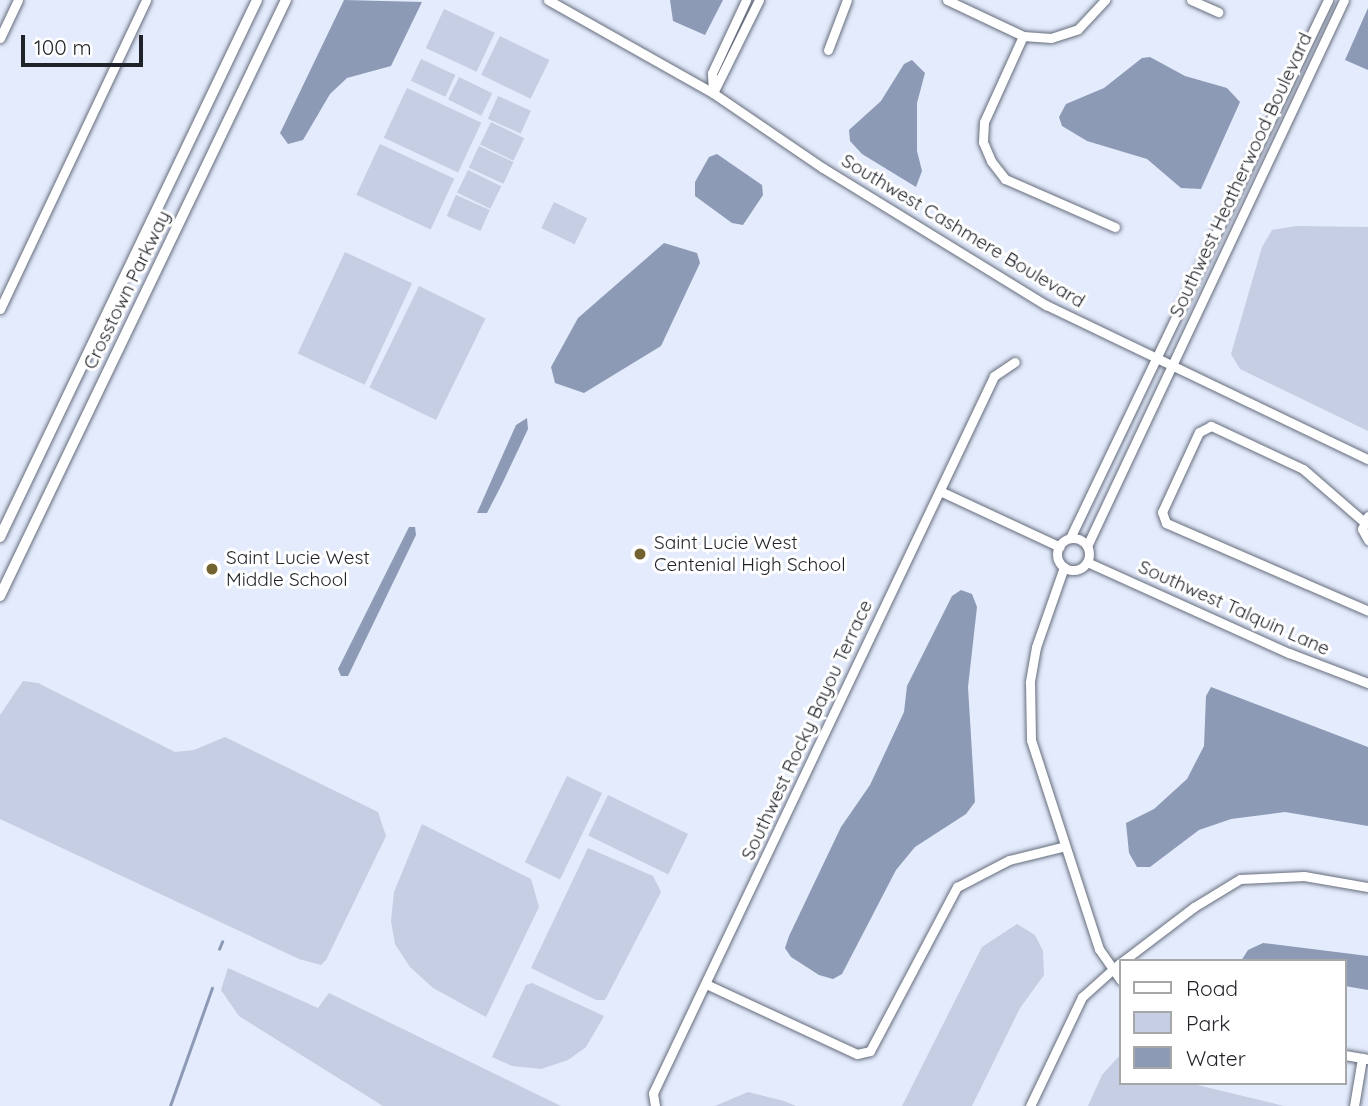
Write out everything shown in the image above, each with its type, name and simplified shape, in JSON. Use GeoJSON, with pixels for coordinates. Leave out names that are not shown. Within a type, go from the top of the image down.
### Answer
{"type":"FeatureCollection","features":[{"type":"Feature","properties":{"kind":"main road","name":"Crosstown Parkway"},"geometry":{"type":"LineString","coordinates":[[0,537],[257,0]]}},
{"type":"Feature","properties":{"kind":"main road","name":"Crosstown Parkway"},"geometry":{"type":"LineString","coordinates":[[0,596],[286,0]]}},
{"type":"Feature","properties":{"kind":"street"},"geometry":{"type":"LineString","coordinates":[[0,38],[18,0]]}},
{"type":"Feature","properties":{"kind":"street"},"geometry":{"type":"LineString","coordinates":[[0,309],[146,0]]}},
{"type":"Feature","properties":{"kind":"street","name":"Southwest Cashmere Boulevard"},"geometry":{"type":"LineString","coordinates":[[539,0],[552,3],[713,93],[970,261],[1046,305],[1368,459]]}},
{"type":"Feature","properties":{"kind":"street"},"geometry":{"type":"LineString","coordinates":[[713,93],[712,73],[746,0]]}},
{"type":"Feature","properties":{"kind":"street"},"geometry":{"type":"LineString","coordinates":[[713,93],[759,0]]}},
{"type":"Feature","properties":{"kind":"street"},"geometry":{"type":"LineString","coordinates":[[828,50],[847,0]]}},
{"type":"Feature","properties":{"kind":"street"},"geometry":{"type":"LineString","coordinates":[[947,0],[1023,36],[1051,38],[1078,29],[1105,0]]}},
{"type":"Feature","properties":{"kind":"street"},"geometry":{"type":"LineString","coordinates":[[1191,0],[1218,12]]}},
{"type":"Feature","properties":{"kind":"street","name":"Southwest Heatherwood Boulevard"},"geometry":{"type":"LineString","coordinates":[[1070,538],[1105,470],[1328,0]]}},
{"type":"Feature","properties":{"kind":"street","name":"Southwest Heatherwood Boulevard"},"geometry":{"type":"LineString","coordinates":[[1087,546],[1344,0]]}},
{"type":"Feature","properties":{"kind":"street"},"geometry":{"type":"LineString","coordinates":[[1023,36],[984,122],[983,142],[991,161],[1005,179],[1115,227]]}},
{"type":"Feature","properties":{"kind":"street"},"geometry":{"type":"LineString","coordinates":[[0,282],[10,287]]}},
{"type":"Feature","properties":{"kind":"street","name":"Southwest Rocky Bayou Terrace"},"geometry":{"type":"LineString","coordinates":[[655,1106],[653,1093],[994,376],[1015,362]]}},
{"type":"Feature","properties":{"kind":"street"},"geometry":{"type":"LineString","coordinates":[[1368,540],[1362,529],[1366,518],[1303,469],[1205,426],[1162,512],[1166,523],[1368,611]]}},
{"type":"Feature","properties":{"kind":"street"},"geometry":{"type":"LineString","coordinates":[[1105,470],[1119,474]]}},
{"type":"Feature","properties":{"kind":"street"},"geometry":{"type":"LineString","coordinates":[[940,491],[1060,547]]}},
{"type":"Feature","properties":{"kind":"street"},"geometry":{"type":"LineString","coordinates":[[1070,538],[1087,546],[1087,562],[1079,569],[1065,567],[1058,555],[1060,547],[1070,538]]}},
{"type":"Feature","properties":{"kind":"street","name":"Southwest Talquin Lane"},"geometry":{"type":"LineString","coordinates":[[1087,562],[1289,653],[1368,682]]}},
{"type":"Feature","properties":{"kind":"street"},"geometry":{"type":"LineString","coordinates":[[1065,567],[1036,647],[1029,713],[1031,740],[1062,846],[1099,949],[1111,970],[1120,979]]}},
{"type":"Feature","properties":{"kind":"street"},"geometry":{"type":"LineString","coordinates":[[706,984],[857,1054],[870,1051],[957,887],[1009,860],[1062,846]]}},
{"type":"Feature","properties":{"kind":"street"},"geometry":{"type":"LineString","coordinates":[[1125,959],[1194,907],[1240,879],[1304,877],[1368,887]]}},
{"type":"Feature","properties":{"kind":"street"},"geometry":{"type":"LineString","coordinates":[[1030,1106],[1082,997],[1120,963]]}},
{"type":"Feature","properties":{"kind":"street"},"geometry":{"type":"LineString","coordinates":[[1347,1055],[1365,1058],[1354,1106]]}},
{"type":"Feature","properties":{"kind":"green space"},"geometry":{"type":"Polygon","coordinates":[[[444,9],[495,33],[477,72],[426,48],[444,9]]]}},
{"type":"Feature","properties":{"kind":"green space"},"geometry":{"type":"Polygon","coordinates":[[[500,36],[549,60],[531,99],[481,75],[500,36]]]}},
{"type":"Feature","properties":{"kind":"green space"},"geometry":{"type":"Polygon","coordinates":[[[421,59],[455,75],[445,97],[411,81],[421,59]]]}},
{"type":"Feature","properties":{"kind":"green space"},"geometry":{"type":"Polygon","coordinates":[[[459,77],[492,93],[481,116],[448,99],[459,77]]]}},
{"type":"Feature","properties":{"kind":"green space"},"geometry":{"type":"Polygon","coordinates":[[[407,88],[481,123],[458,173],[384,138],[407,88]]]}},
{"type":"Feature","properties":{"kind":"green space"},"geometry":{"type":"Polygon","coordinates":[[[498,96],[531,111],[521,133],[488,119],[498,96]]]}},
{"type":"Feature","properties":{"kind":"green space"},"geometry":{"type":"Polygon","coordinates":[[[491,122],[524,138],[513,161],[480,144],[491,122]]]}},
{"type":"Feature","properties":{"kind":"green space"},"geometry":{"type":"Polygon","coordinates":[[[380,144],[454,179],[431,229],[356,195],[380,144]]]}},
{"type":"Feature","properties":{"kind":"green space"},"geometry":{"type":"Polygon","coordinates":[[[479,146],[513,162],[503,184],[469,168],[479,146]]]}},
{"type":"Feature","properties":{"kind":"green space"},"geometry":{"type":"Polygon","coordinates":[[[468,170],[501,186],[490,209],[457,192],[468,170]]]}},
{"type":"Feature","properties":{"kind":"green space"},"geometry":{"type":"Polygon","coordinates":[[[456,195],[490,210],[480,231],[447,216],[456,195]]]}},
{"type":"Feature","properties":{"kind":"green space"},"geometry":{"type":"Polygon","coordinates":[[[554,202],[587,218],[575,244],[541,228],[554,202]]]}},
{"type":"Feature","properties":{"kind":"green space"},"geometry":{"type":"Polygon","coordinates":[[[1296,226],[1368,227],[1368,431],[1240,369],[1231,354],[1262,247],[1272,230],[1296,226]]]}},
{"type":"Feature","properties":{"kind":"green space"},"geometry":{"type":"Polygon","coordinates":[[[345,252],[412,283],[365,385],[298,354],[345,252]]]}},
{"type":"Feature","properties":{"kind":"green space"},"geometry":{"type":"Polygon","coordinates":[[[419,286],[486,318],[436,420],[369,388],[419,286]]]}},
{"type":"Feature","properties":{"kind":"green space"},"geometry":{"type":"Polygon","coordinates":[[[23,681],[38,683],[175,752],[194,750],[225,737],[378,812],[386,836],[326,960],[321,965],[299,959],[0,819],[0,715],[23,681]]]}},
{"type":"Feature","properties":{"kind":"green space"},"geometry":{"type":"Polygon","coordinates":[[[567,776],[602,793],[560,879],[525,862],[567,776]]]}},
{"type":"Feature","properties":{"kind":"green space"},"geometry":{"type":"Polygon","coordinates":[[[608,795],[688,834],[668,874],[588,835],[608,795]]]}},
{"type":"Feature","properties":{"kind":"green space"},"geometry":{"type":"Polygon","coordinates":[[[422,824],[531,879],[539,907],[486,1017],[433,988],[410,967],[395,944],[391,921],[394,892],[422,824]]]}},
{"type":"Feature","properties":{"kind":"green space"},"geometry":{"type":"Polygon","coordinates":[[[588,848],[653,876],[661,892],[605,1000],[596,1000],[531,968],[588,848]]]}},
{"type":"Feature","properties":{"kind":"green space"},"geometry":{"type":"Polygon","coordinates":[[[1017,924],[1035,935],[1043,951],[1044,975],[1020,1008],[972,1106],[902,1106],[982,947],[1017,924]]]}},
{"type":"Feature","properties":{"kind":"green space"},"geometry":{"type":"Polygon","coordinates":[[[228,968],[318,1008],[329,993],[561,1106],[383,1106],[239,1016],[221,990],[228,968]]]}},
{"type":"Feature","properties":{"kind":"green space"},"geometry":{"type":"Polygon","coordinates":[[[532,983],[604,1016],[586,1047],[568,1060],[541,1069],[512,1066],[492,1057],[526,985],[532,983]]]}},
{"type":"Feature","properties":{"kind":"green space"},"geometry":{"type":"Polygon","coordinates":[[[1120,1055],[1120,1085],[1197,1085],[1284,1106],[1088,1106],[1102,1075],[1120,1055]]]}},
{"type":"Feature","properties":{"kind":"green space"},"geometry":{"type":"Polygon","coordinates":[[[748,1092],[784,1101],[796,1106],[715,1106],[748,1092]]]}},
{"type":"Feature","properties":{"kind":"water"},"geometry":{"type":"Polygon","coordinates":[[[344,0],[422,2],[391,66],[347,78],[330,94],[303,140],[288,144],[280,133],[344,0]]]}},
{"type":"Feature","properties":{"kind":"water"},"geometry":{"type":"Polygon","coordinates":[[[670,0],[723,0],[705,35],[673,21],[670,0]]]}},
{"type":"Feature","properties":{"kind":"water"},"geometry":{"type":"Polygon","coordinates":[[[1368,8],[1368,70],[1345,60],[1368,8]]]}},
{"type":"Feature","properties":{"kind":"water"},"geometry":{"type":"Polygon","coordinates":[[[1150,57],[1185,76],[1227,88],[1240,102],[1201,189],[1181,188],[1147,159],[1087,141],[1062,126],[1059,117],[1066,104],[1104,88],[1142,58],[1150,57]]]}},
{"type":"Feature","properties":{"kind":"water"},"geometry":{"type":"Polygon","coordinates":[[[912,60],[925,73],[917,103],[917,151],[922,171],[916,187],[862,154],[850,141],[849,130],[881,101],[904,64],[912,60]]]}},
{"type":"Feature","properties":{"kind":"water"},"geometry":{"type":"Polygon","coordinates":[[[717,154],[762,185],[763,195],[743,225],[732,223],[695,196],[695,182],[709,157],[717,154]]]}},
{"type":"Feature","properties":{"kind":"water"},"geometry":{"type":"Polygon","coordinates":[[[664,243],[697,253],[700,263],[661,346],[584,393],[555,383],[551,367],[578,318],[664,243]]]}},
{"type":"Feature","properties":{"kind":"water"},"geometry":{"type":"Polygon","coordinates":[[[527,418],[528,429],[487,513],[477,513],[516,425],[527,418]]]}},
{"type":"Feature","properties":{"kind":"water"},"geometry":{"type":"Polygon","coordinates":[[[409,527],[415,527],[416,535],[348,676],[341,676],[338,669],[409,527]]]}},
{"type":"Feature","properties":{"kind":"water"},"geometry":{"type":"Polygon","coordinates":[[[961,590],[972,594],[977,607],[968,687],[975,802],[966,814],[915,847],[896,870],[842,974],[833,979],[819,975],[791,957],[785,948],[789,936],[841,827],[870,785],[904,712],[907,686],[952,596],[961,590]]]}},
{"type":"Feature","properties":{"kind":"water"},"geometry":{"type":"Polygon","coordinates":[[[1211,687],[1368,747],[1368,826],[1285,812],[1231,819],[1199,830],[1150,867],[1137,867],[1129,853],[1126,823],[1154,809],[1187,779],[1204,746],[1206,696],[1211,687]]]}},
{"type":"Feature","properties":{"kind":"water"},"geometry":{"type":"Polygon","coordinates":[[[1263,943],[1368,956],[1368,990],[1347,986],[1347,959],[1242,959],[1248,950],[1263,943]]]}},
{"type":"Feature","properties":{"kind":"waterway"},"geometry":{"type":"LineString","coordinates":[[219,949],[222,942]]}},
{"type":"Feature","properties":{"kind":"waterway"},"geometry":{"type":"LineString","coordinates":[[170,1106],[212,988]]}},
{"type":"Feature","properties":{"kind":"place","name":"Saint Lucie West Centenial High School"},"geometry":{"type":"Point","coordinates":[640,554]}},
{"type":"Feature","properties":{"kind":"place","name":"Saint Lucie West Middle School"},"geometry":{"type":"Point","coordinates":[212,569]}}]}
